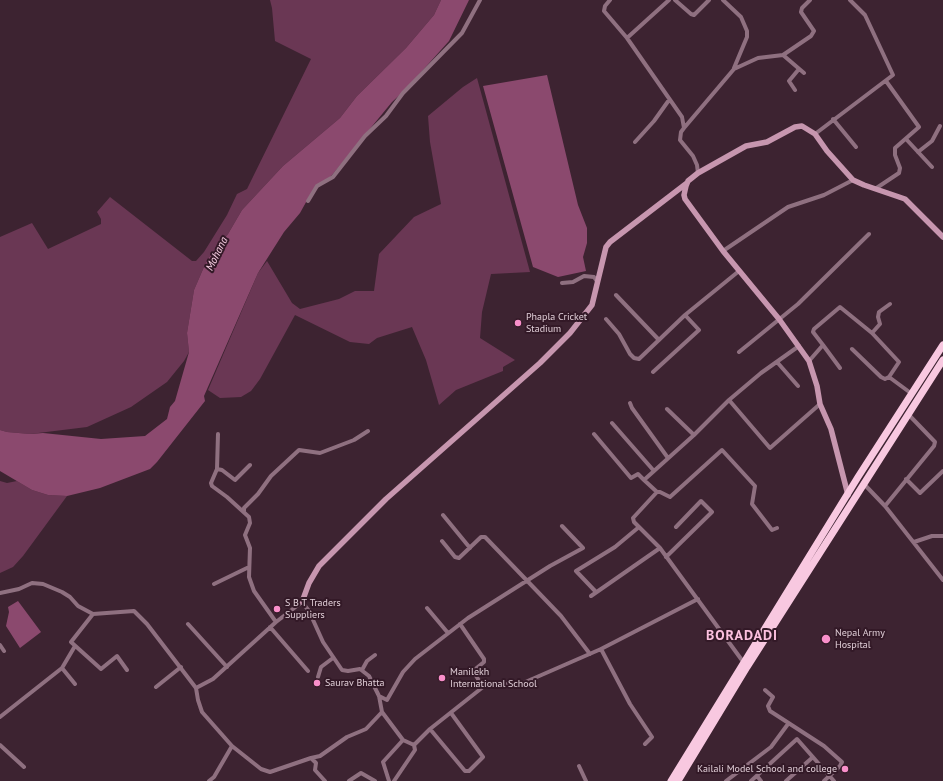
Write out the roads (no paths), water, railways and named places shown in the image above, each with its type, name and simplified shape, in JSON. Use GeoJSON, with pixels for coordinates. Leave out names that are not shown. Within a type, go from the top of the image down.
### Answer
{"type":"FeatureCollection","features":[{"type":"Feature","properties":{"kind":"highway"},"geometry":{"type":"LineString","coordinates":[[671,781],[848,495],[943,345]]}},
{"type":"Feature","properties":{"kind":"highway"},"geometry":{"type":"LineString","coordinates":[[678,781],[863,483],[943,360]]}},
{"type":"Feature","properties":{"kind":"main road"},"geometry":{"type":"LineString","coordinates":[[302,602],[308,583],[319,566],[386,499],[540,363],[570,332],[592,305],[596,280],[606,247],[610,242],[698,173],[746,146],[768,142],[795,127],[802,126],[815,134],[827,151],[854,180],[905,199],[943,237]]}},
{"type":"Feature","properties":{"kind":"main road"},"geometry":{"type":"LineString","coordinates":[[688,181],[685,191],[685,199],[723,251],[779,319],[808,361],[818,386],[820,404],[831,429],[848,495]]}},
{"type":"Feature","properties":{"kind":"street"},"geometry":{"type":"LineString","coordinates":[[308,202],[317,186],[334,176],[365,136],[386,116],[403,94],[462,33],[480,0]]}},
{"type":"Feature","properties":{"kind":"street"},"geometry":{"type":"LineString","coordinates":[[610,0],[605,6],[604,11],[627,38],[682,117],[684,128]]}},
{"type":"Feature","properties":{"kind":"street"},"geometry":{"type":"LineString","coordinates":[[627,38],[669,0]]}},
{"type":"Feature","properties":{"kind":"street"},"geometry":{"type":"LineString","coordinates":[[675,0],[691,14],[694,14],[710,0]]}},
{"type":"Feature","properties":{"kind":"street"},"geometry":{"type":"LineString","coordinates":[[698,173],[697,165],[693,156],[680,140],[681,132],[734,69],[747,37],[747,31],[741,17],[723,0]]}},
{"type":"Feature","properties":{"kind":"street"},"geometry":{"type":"LineString","coordinates":[[734,69],[758,58],[783,55],[811,36],[814,31],[801,12],[802,8],[810,0]]}},
{"type":"Feature","properties":{"kind":"street"},"geometry":{"type":"LineString","coordinates":[[815,134],[893,75],[864,15],[850,0]]}},
{"type":"Feature","properties":{"kind":"street"},"geometry":{"type":"LineString","coordinates":[[783,55],[804,73]]}},
{"type":"Feature","properties":{"kind":"street"},"geometry":{"type":"LineString","coordinates":[[795,90],[789,81],[799,69]]}},
{"type":"Feature","properties":{"kind":"street"},"geometry":{"type":"LineString","coordinates":[[875,189],[898,173],[900,168],[895,155],[895,148],[919,127],[886,81]]}},
{"type":"Feature","properties":{"kind":"street"},"geometry":{"type":"LineString","coordinates":[[634,142],[654,121],[669,100]]}},
{"type":"Feature","properties":{"kind":"street"},"geometry":{"type":"LineString","coordinates":[[833,119],[856,146]]}},
{"type":"Feature","properties":{"kind":"street"},"geometry":{"type":"LineString","coordinates":[[918,152],[932,141],[940,126]]}},
{"type":"Feature","properties":{"kind":"street"},"geometry":{"type":"LineString","coordinates":[[906,139],[932,166]]}},
{"type":"Feature","properties":{"kind":"street"},"geometry":{"type":"LineString","coordinates":[[723,251],[788,208],[824,195],[854,180]]}},
{"type":"Feature","properties":{"kind":"street"},"geometry":{"type":"LineString","coordinates":[[739,352],[798,304],[869,234]]}},
{"type":"Feature","properties":{"kind":"street"},"geometry":{"type":"LineString","coordinates":[[606,319],[619,334],[634,358],[640,358],[685,315],[739,270]]}},
{"type":"Feature","properties":{"kind":"street"},"geometry":{"type":"LineString","coordinates":[[562,283],[573,282],[584,276],[594,278],[596,280]]}},
{"type":"Feature","properties":{"kind":"street"},"geometry":{"type":"LineString","coordinates":[[616,296],[659,340]]}},
{"type":"Feature","properties":{"kind":"street"},"geometry":{"type":"LineString","coordinates":[[872,333],[880,324],[878,315],[890,304]]}},
{"type":"Feature","properties":{"kind":"street"},"geometry":{"type":"LineString","coordinates":[[840,368],[813,330],[840,307],[872,333],[899,362],[889,377],[885,379],[852,349]]}},
{"type":"Feature","properties":{"kind":"street"},"geometry":{"type":"LineString","coordinates":[[653,372],[699,330],[685,315]]}},
{"type":"Feature","properties":{"kind":"street"},"geometry":{"type":"LineString","coordinates":[[808,361],[823,345]]}},
{"type":"Feature","properties":{"kind":"street"},"geometry":{"type":"LineString","coordinates":[[644,480],[694,436],[729,400],[761,373],[799,346]]}},
{"type":"Feature","properties":{"kind":"street"},"geometry":{"type":"LineString","coordinates":[[777,362],[798,386]]}},
{"type":"Feature","properties":{"kind":"street"},"geometry":{"type":"LineString","coordinates":[[889,377],[912,395]]}},
{"type":"Feature","properties":{"kind":"street"},"geometry":{"type":"LineString","coordinates":[[729,400],[770,448],[820,404]]}},
{"type":"Feature","properties":{"kind":"street"},"geometry":{"type":"LineString","coordinates":[[630,403],[668,458]]}},
{"type":"Feature","properties":{"kind":"street"},"geometry":{"type":"LineString","coordinates":[[667,409],[694,436]]}},
{"type":"Feature","properties":{"kind":"street"},"geometry":{"type":"LineString","coordinates":[[885,506],[934,446],[935,442],[908,414]]}},
{"type":"Feature","properties":{"kind":"street"},"geometry":{"type":"LineString","coordinates":[[612,423],[654,471]]}},
{"type":"Feature","properties":{"kind":"street"},"geometry":{"type":"LineString","coordinates":[[244,512],[244,508],[258,494],[271,476],[299,450],[320,453],[354,440],[368,431]]}},
{"type":"Feature","properties":{"kind":"street"},"geometry":{"type":"LineString","coordinates":[[218,434],[217,468],[211,483],[212,486],[227,497],[249,517],[250,523],[245,535],[250,548],[249,577],[254,591],[276,622]]}},
{"type":"Feature","properties":{"kind":"street"},"geometry":{"type":"LineString","coordinates":[[594,434],[631,478],[638,474],[657,492],[660,492],[670,498],[722,450],[755,486],[752,504],[772,530],[777,528]]}},
{"type":"Feature","properties":{"kind":"street"},"geometry":{"type":"LineString","coordinates":[[217,468],[235,480],[250,465]]}},
{"type":"Feature","properties":{"kind":"street"},"geometry":{"type":"LineString","coordinates":[[906,480],[920,493],[943,471]]}},
{"type":"Feature","properties":{"kind":"street"},"geometry":{"type":"LineString","coordinates":[[863,483],[885,506],[943,580]]}},
{"type":"Feature","properties":{"kind":"street"},"geometry":{"type":"LineString","coordinates":[[657,492],[633,518],[634,522],[660,548],[744,663]]}},
{"type":"Feature","properties":{"kind":"street"},"geometry":{"type":"LineString","coordinates":[[666,557],[712,512],[701,501],[676,527]]}},
{"type":"Feature","properties":{"kind":"street"},"geometry":{"type":"LineString","coordinates":[[443,515],[470,548]]}},
{"type":"Feature","properties":{"kind":"street"},"geometry":{"type":"LineString","coordinates":[[379,696],[387,700],[403,672],[416,659],[460,624],[527,580],[583,548],[562,526]]}},
{"type":"Feature","properties":{"kind":"street"},"geometry":{"type":"LineString","coordinates":[[596,592],[576,571],[615,547],[638,527]]}},
{"type":"Feature","properties":{"kind":"street"},"geometry":{"type":"LineString","coordinates":[[914,542],[932,536],[943,536]]}},
{"type":"Feature","properties":{"kind":"street"},"geometry":{"type":"LineString","coordinates":[[442,542],[455,557],[459,558],[481,537],[485,537],[561,616],[590,654]]}},
{"type":"Feature","properties":{"kind":"street"},"geometry":{"type":"LineString","coordinates":[[591,596],[660,548]]}},
{"type":"Feature","properties":{"kind":"street"},"geometry":{"type":"LineString","coordinates":[[214,584],[249,567]]}},
{"type":"Feature","properties":{"kind":"street"},"geometry":{"type":"LineString","coordinates":[[0,593],[19,589],[32,583],[43,584],[62,592],[70,597],[78,606],[93,614],[134,611],[147,624],[196,688],[202,712],[232,746],[261,769],[270,772],[320,756],[347,737],[366,728],[382,712]]}},
{"type":"Feature","properties":{"kind":"street"},"geometry":{"type":"LineString","coordinates":[[394,781],[414,750],[414,745],[430,729],[483,687],[491,684],[521,684],[601,649],[698,599]]}},
{"type":"Feature","properties":{"kind":"street"},"geometry":{"type":"LineString","coordinates":[[196,688],[213,678],[227,667],[270,627],[302,602],[310,611],[323,642],[342,670],[362,670]]}},
{"type":"Feature","properties":{"kind":"street"},"geometry":{"type":"LineString","coordinates":[[427,608],[448,633]]}},
{"type":"Feature","properties":{"kind":"street"},"geometry":{"type":"LineString","coordinates":[[93,614],[71,642],[101,669],[117,656],[127,670]]}},
{"type":"Feature","properties":{"kind":"street"},"geometry":{"type":"LineString","coordinates":[[188,624],[227,667]]}},
{"type":"Feature","properties":{"kind":"street"},"geometry":{"type":"LineString","coordinates":[[460,624],[484,659],[484,662],[473,671],[483,687]]}},
{"type":"Feature","properties":{"kind":"street"},"geometry":{"type":"LineString","coordinates":[[270,627],[308,671]]}},
{"type":"Feature","properties":{"kind":"street"},"geometry":{"type":"LineString","coordinates":[[0,645],[4,652]]}},
{"type":"Feature","properties":{"kind":"street"},"geometry":{"type":"LineString","coordinates":[[0,717],[62,668],[75,646]]}},
{"type":"Feature","properties":{"kind":"street"},"geometry":{"type":"LineString","coordinates":[[601,649],[630,704],[652,737],[645,744]]}},
{"type":"Feature","properties":{"kind":"street"},"geometry":{"type":"LineString","coordinates":[[362,670],[367,661],[375,655]]}},
{"type":"Feature","properties":{"kind":"street"},"geometry":{"type":"LineString","coordinates":[[318,677],[321,667],[333,658]]}},
{"type":"Feature","properties":{"kind":"street"},"geometry":{"type":"LineString","coordinates":[[156,687],[181,667]]}},
{"type":"Feature","properties":{"kind":"street"},"geometry":{"type":"LineString","coordinates":[[62,668],[75,684]]}},
{"type":"Feature","properties":{"kind":"street"},"geometry":{"type":"LineString","coordinates":[[362,670],[373,683],[379,696],[382,712],[403,740],[414,745]]}},
{"type":"Feature","properties":{"kind":"street"},"geometry":{"type":"LineString","coordinates":[[765,690],[772,697],[768,706],[770,711],[824,746],[842,762],[840,766],[824,781]]}},
{"type":"Feature","properties":{"kind":"street"},"geometry":{"type":"LineString","coordinates":[[430,729],[465,771],[469,771],[483,757],[450,713]]}},
{"type":"Feature","properties":{"kind":"street"},"geometry":{"type":"LineString","coordinates":[[726,781],[771,747],[788,724]]}},
{"type":"Feature","properties":{"kind":"street"},"geometry":{"type":"LineString","coordinates":[[751,781],[796,739],[834,781]]}},
{"type":"Feature","properties":{"kind":"street"},"geometry":{"type":"LineString","coordinates":[[389,781],[383,762],[403,740]]}},
{"type":"Feature","properties":{"kind":"street"},"geometry":{"type":"LineString","coordinates":[[0,745],[24,768]]}},
{"type":"Feature","properties":{"kind":"street"},"geometry":{"type":"LineString","coordinates":[[209,781],[214,777],[232,746]]}},
{"type":"Feature","properties":{"kind":"street"},"geometry":{"type":"LineString","coordinates":[[786,781],[813,757]]}},
{"type":"Feature","properties":{"kind":"street"},"geometry":{"type":"LineString","coordinates":[[312,758],[316,763],[315,770],[325,781]]}},
{"type":"Feature","properties":{"kind":"street"},"geometry":{"type":"LineString","coordinates":[[579,766],[586,781]]}},
{"type":"Feature","properties":{"kind":"street"},"geometry":{"type":"LineString","coordinates":[[349,781],[361,773],[375,781]]}},
{"type":"Feature","properties":{"kind":"street"},"geometry":{"type":"LineString","coordinates":[[757,776],[761,781]]}},
{"type":"Feature","properties":{"kind":"water","name":"Mohana"},"geometry":{"type":"Polygon","coordinates":[[[441,0],[469,0],[449,41],[405,90],[392,102],[332,175],[310,195],[300,213],[284,232],[258,273],[204,396],[205,401],[157,462],[150,469],[100,488],[67,496],[48,495],[32,490],[0,471],[0,430],[7,432],[30,434],[43,433],[101,439],[145,436],[167,419],[170,407],[175,401],[189,352],[187,333],[194,290],[207,260],[228,234],[242,210],[283,166],[340,118],[357,96],[406,48],[434,15],[441,0]]]}},
{"type":"Feature","properties":{"kind":"water"},"geometry":{"type":"Polygon","coordinates":[[[547,75],[578,205],[587,228],[587,243],[583,257],[586,271],[558,277],[533,267],[483,86],[547,75]]]}},
{"type":"Feature","properties":{"kind":"water"},"geometry":{"type":"Polygon","coordinates":[[[18,601],[41,632],[20,648],[6,626],[9,612],[8,607],[18,601]]]}},
{"type":"Feature","properties":{"kind":"place","name":"Phapla Cricket Stadium"},"geometry":{"type":"Point","coordinates":[518,323]}},
{"type":"Feature","properties":{"kind":"place","name":"S B T Traders Suppliers"},"geometry":{"type":"Point","coordinates":[277,609]}},
{"type":"Feature","properties":{"kind":"place","name":"Nepal Army Hospital"},"geometry":{"type":"Point","coordinates":[826,639]}},
{"type":"Feature","properties":{"kind":"place","name":"Manilekh International School"},"geometry":{"type":"Point","coordinates":[442,678]}},
{"type":"Feature","properties":{"kind":"place","name":"Saurav Bhatta"},"geometry":{"type":"Point","coordinates":[317,683]}},
{"type":"Feature","properties":{"kind":"place","name":"Kailali Model School and college"},"geometry":{"type":"Point","coordinates":[845,769]}},
{"type":"Feature","properties":{"kind":"district","name":"BORADADI"},"geometry":{"type":"Point","coordinates":[742,636]}}]}
